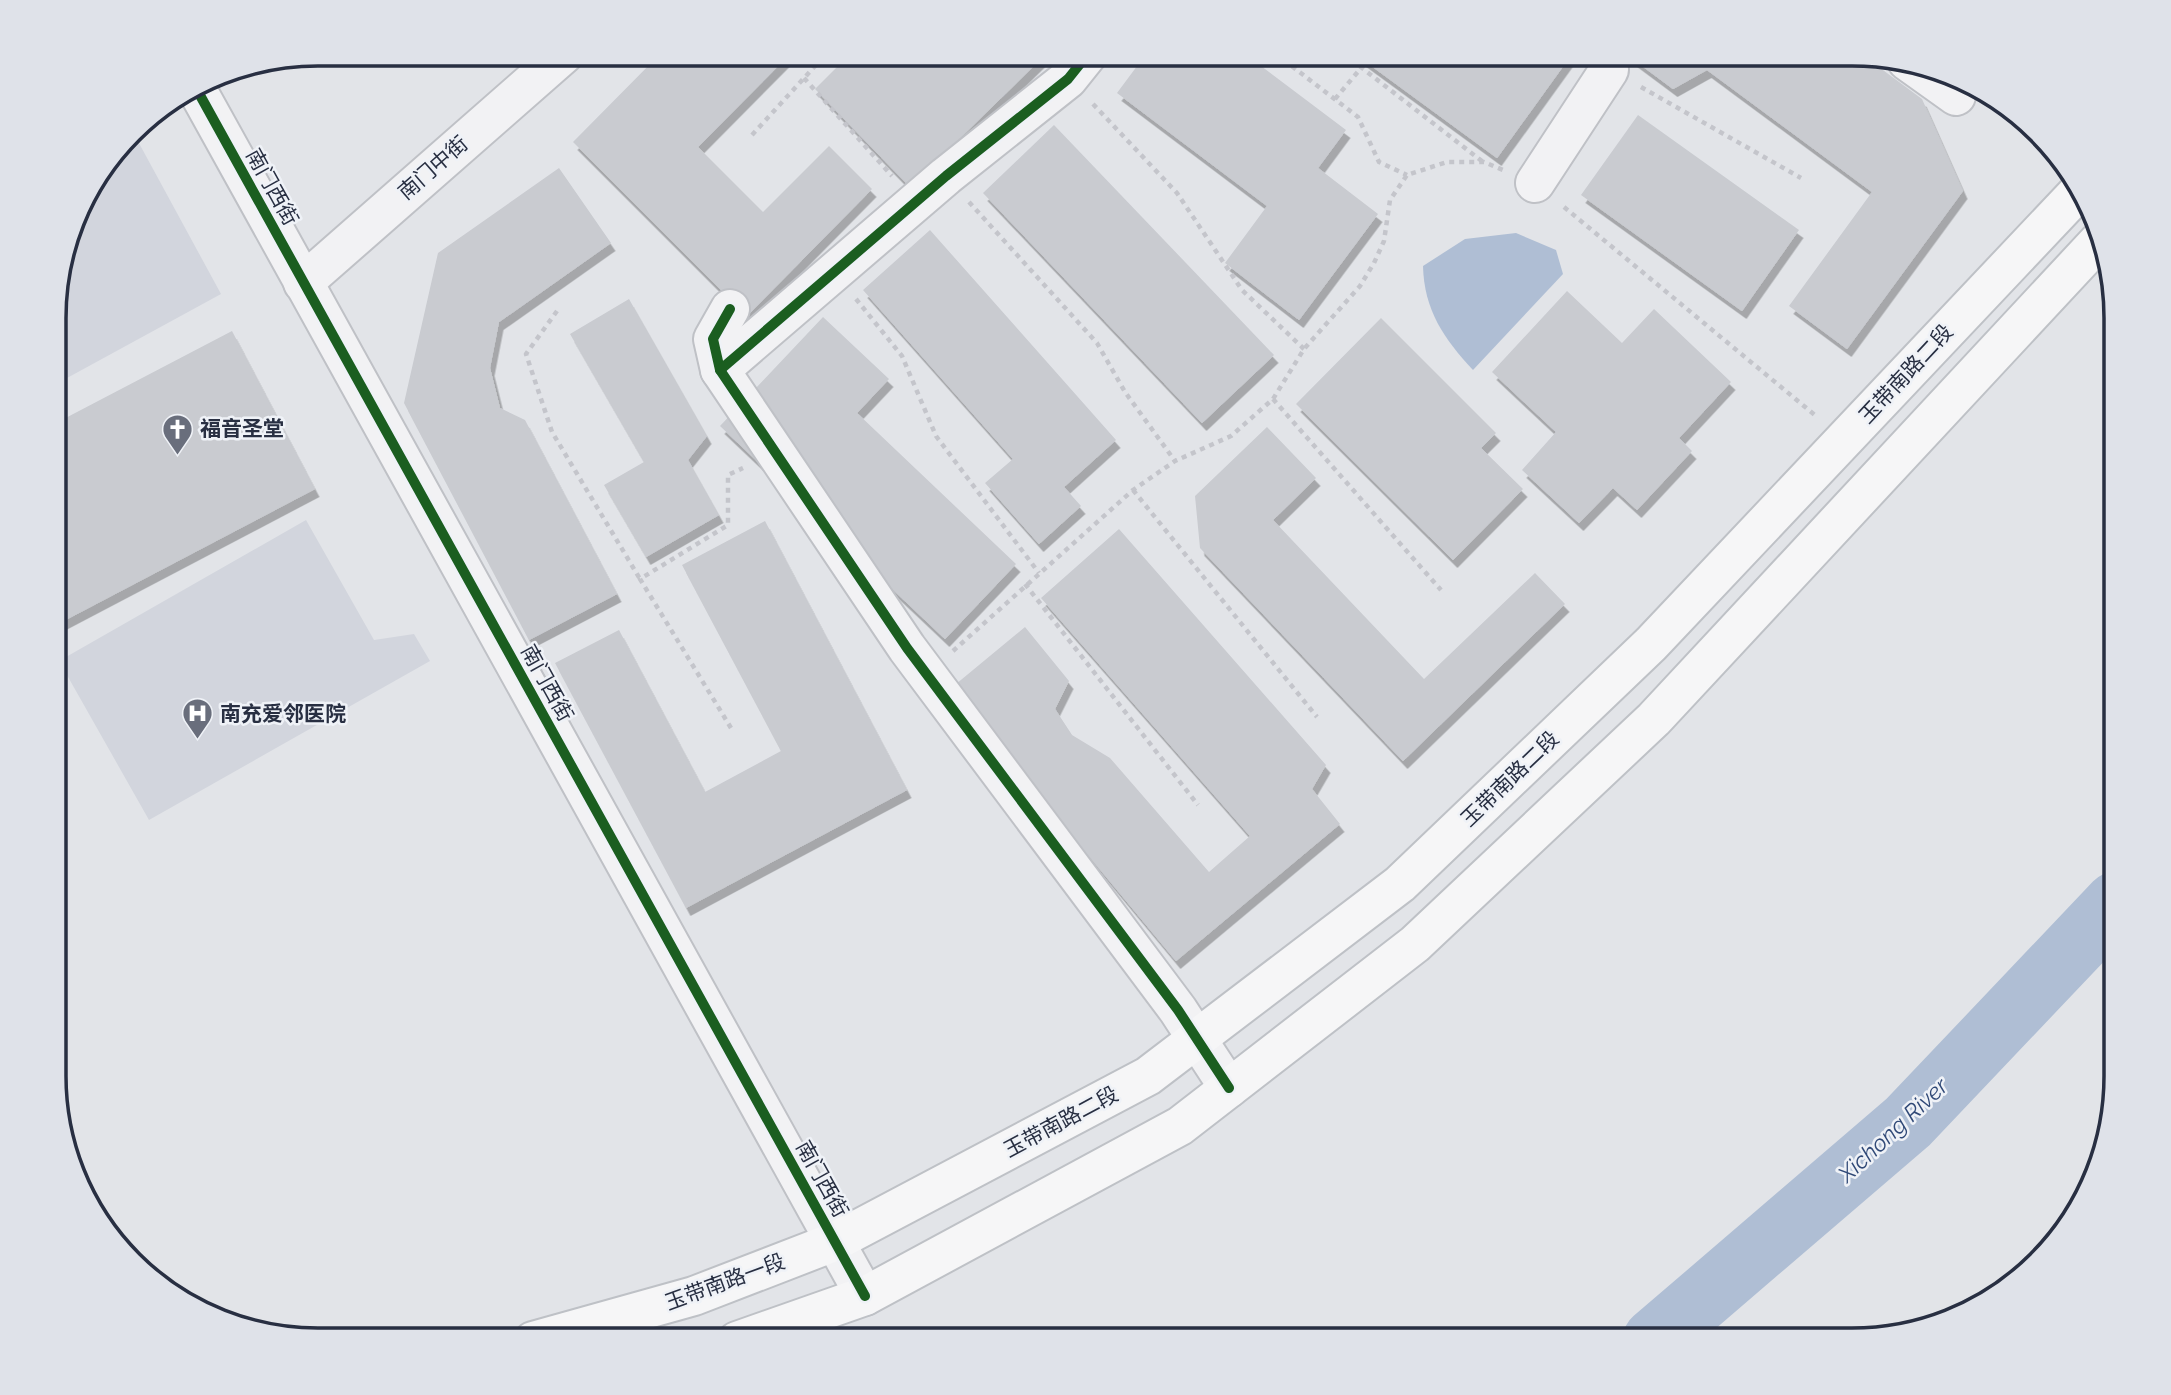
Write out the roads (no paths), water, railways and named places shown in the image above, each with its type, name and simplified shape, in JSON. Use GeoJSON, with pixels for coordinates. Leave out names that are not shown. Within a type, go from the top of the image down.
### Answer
{"type":"FeatureCollection","features":[{"type":"Feature","properties":{"kind":"main road","name":"玉带南路二段"},"geometry":{"type":"LineString","coordinates":[[834,1241],[1148,1076],[1400,884],[1651,644],[2073,197]]}},
{"type":"Feature","properties":{"kind":"main road"},"geometry":{"type":"LineString","coordinates":[[774,1328],[865,1296],[1180,1126],[1415,944],[1654,719],[2094,247]]}},
{"type":"Feature","properties":{"kind":"main road","name":"玉带南路一段"},"geometry":{"type":"LineString","coordinates":[[580,1328],[694,1296],[834,1241]]}},
{"type":"Feature","properties":{"kind":"street","name":"南门中街"},"geometry":{"type":"LineString","coordinates":[[303,283],[550,66]]}},
{"type":"Feature","properties":{"kind":"street"},"geometry":{"type":"LineString","coordinates":[[720,370],[1078,66]]}},
{"type":"Feature","properties":{"kind":"street"},"geometry":{"type":"LineString","coordinates":[[1535,183],[1607,66]]}},
{"type":"Feature","properties":{"kind":"street"},"geometry":{"type":"LineString","coordinates":[[1933,80],[1956,96]]}},
{"type":"Feature","properties":{"kind":"street","name":"南门西街"},"geometry":{"type":"LineString","coordinates":[[201,96],[865,1296]]}},
{"type":"Feature","properties":{"kind":"street"},"geometry":{"type":"LineString","coordinates":[[730,309],[713,340],[720,370],[927,676],[1198,1038],[1229,1088]]}},
{"type":"Feature","properties":{"kind":"water"},"geometry":{"type":"Polygon","coordinates":[[[1516,233],[1556,250],[1563,274],[1473,370],[1437,323],[1427,296],[1423,266],[1465,239],[1516,233]]]}},
{"type":"Feature","properties":{"kind":"waterway","name":"Xichong River"},"geometry":{"type":"LineString","coordinates":[[1668,1328],[1908,1122],[2104,916]]}},
{"type":"Feature","properties":{"kind":"place","name":"福音圣堂"},"geometry":{"type":"Point","coordinates":[177,456]}},
{"type":"Feature","properties":{"kind":"place","name":"南充爱邻医院"},"geometry":{"type":"Point","coordinates":[197,741]}}]}
